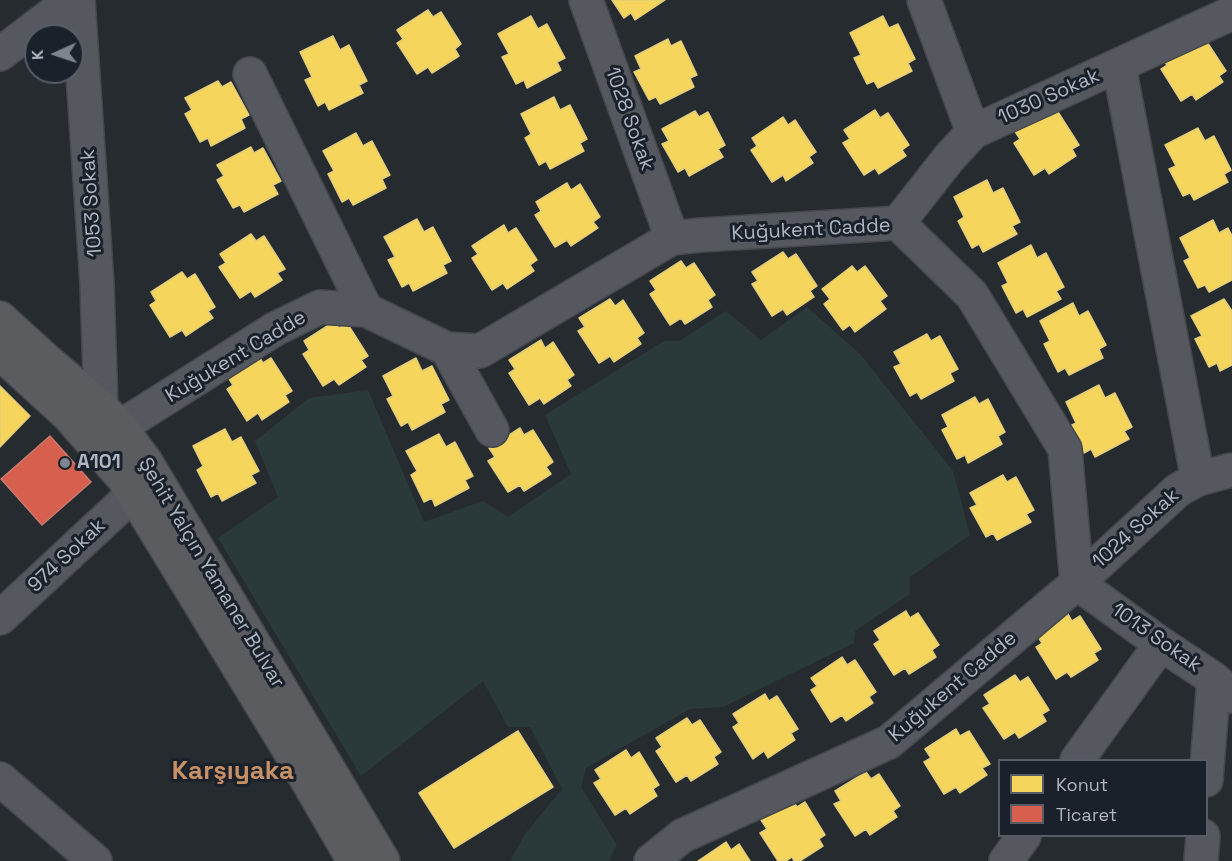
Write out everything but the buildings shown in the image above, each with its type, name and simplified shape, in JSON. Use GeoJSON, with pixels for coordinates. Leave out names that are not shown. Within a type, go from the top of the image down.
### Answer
{"type":"FeatureCollection","features":[{"type":"Feature","properties":{"kind":"highway","name":"Şehit Yalçın Yamaner Bulvar"},"geometry":{"type":"LineString","coordinates":[[0,318],[110,417],[146,462],[383,861]]}},
{"type":"Feature","properties":{"kind":"highway","name":"Şehit Yalçın Yamaner Bulvar"},"geometry":{"type":"LineString","coordinates":[[0,353],[68,415],[124,479],[354,861]]}},
{"type":"Feature","properties":{"kind":"street"},"geometry":{"type":"LineString","coordinates":[[0,54],[70,0]]}},
{"type":"Feature","properties":{"kind":"street","name":"1053 Sokak"},"geometry":{"type":"LineString","coordinates":[[78,0],[97,284],[110,417]]}},
{"type":"Feature","properties":{"kind":"street","name":"1028 Sokak"},"geometry":{"type":"LineString","coordinates":[[586,0],[672,238]]}},
{"type":"Feature","properties":{"kind":"street"},"geometry":{"type":"LineString","coordinates":[[924,0],[973,132]]}},
{"type":"Feature","properties":{"kind":"street","name":"1030 Sokak"},"geometry":{"type":"LineString","coordinates":[[897,223],[973,132],[1232,13]]}},
{"type":"Feature","properties":{"kind":"street"},"geometry":{"type":"LineString","coordinates":[[1119,66],[1198,479]]}},
{"type":"Feature","properties":{"kind":"street"},"geometry":{"type":"LineString","coordinates":[[250,74],[366,310]]}},
{"type":"Feature","properties":{"kind":"street","name":"Kuğukent Cadde"},"geometry":{"type":"LineString","coordinates":[[110,417],[320,307],[366,310],[447,349],[480,351],[672,238],[897,223],[972,295],[1065,449],[1077,583],[889,742],[682,836],[651,861]]}},
{"type":"Feature","properties":{"kind":"street"},"geometry":{"type":"LineString","coordinates":[[447,349],[492,430]]}},
{"type":"Feature","properties":{"kind":"street","name":"1024 Sokak"},"geometry":{"type":"LineString","coordinates":[[1077,583],[1178,490],[1198,479],[1232,470]]}},
{"type":"Feature","properties":{"kind":"street","name":"974 Sokak"},"geometry":{"type":"LineString","coordinates":[[0,618],[133,494]]}},
{"type":"Feature","properties":{"kind":"street","name":"1013 Sokak"},"geometry":{"type":"LineString","coordinates":[[1077,583],[1223,687]]}},
{"type":"Feature","properties":{"kind":"street"},"geometry":{"type":"LineString","coordinates":[[1078,759],[1161,644]]}},
{"type":"Feature","properties":{"kind":"street"},"geometry":{"type":"LineString","coordinates":[[1208,769],[1223,687]]}},
{"type":"Feature","properties":{"kind":"street"},"geometry":{"type":"LineString","coordinates":[[6,796],[95,861]]}},
{"type":"Feature","properties":{"kind":"street"},"geometry":{"type":"LineString","coordinates":[[1006,861],[1023,837]]}},
{"type":"Feature","properties":{"kind":"street"},"geometry":{"type":"LineString","coordinates":[[1201,861],[1203,837]]}},
{"type":"Feature","properties":{"kind":"shaded area"},"geometry":{"type":"Polygon","coordinates":[[[807,307],[860,354],[953,471],[970,535],[910,577],[910,594],[855,631],[854,643],[723,707],[690,709],[586,768],[581,787],[617,845],[609,861],[510,861],[525,834],[562,789],[530,727],[508,727],[483,681],[361,776],[218,538],[278,497],[255,441],[309,398],[368,390],[424,522],[483,501],[508,517],[571,474],[545,415],[664,341],[679,341],[726,311],[761,340],[807,307]]]}},
{"type":"Feature","properties":{"kind":"place","name":"A101"},"geometry":{"type":"Point","coordinates":[65,463]}},
{"type":"Feature","properties":{"kind":"district","name":"Karşıyaka"},"geometry":{"type":"Point","coordinates":[233,772]}}]}
